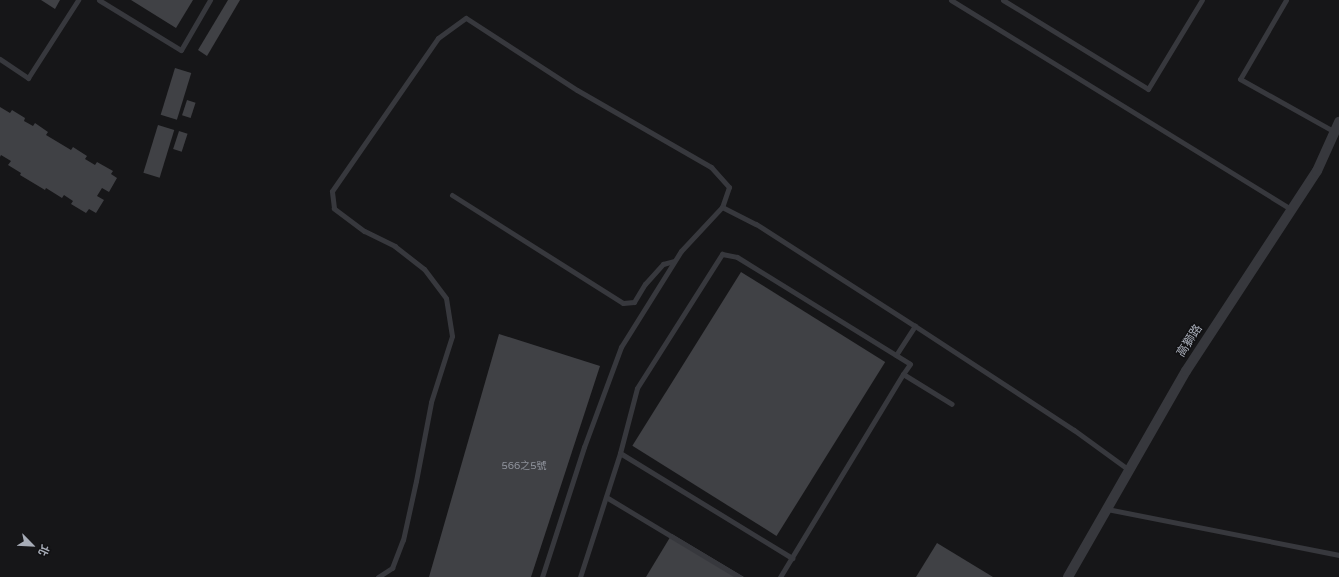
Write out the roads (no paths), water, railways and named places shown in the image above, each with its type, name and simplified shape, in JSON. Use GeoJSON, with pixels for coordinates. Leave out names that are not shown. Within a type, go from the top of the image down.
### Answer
{"type":"FeatureCollection","features":[{"type":"Feature","properties":{"kind":"street","name":"高獅路"},"geometry":{"type":"LineString","coordinates":[[1068,577],[1186,371],[1317,171],[1337,127]]}},
{"type":"Feature","properties":{"kind":"lane"},"geometry":{"type":"LineString","coordinates":[[0,59],[28,78],[78,0]]}},
{"type":"Feature","properties":{"kind":"lane"},"geometry":{"type":"LineString","coordinates":[[99,0],[181,50],[210,0]]}},
{"type":"Feature","properties":{"kind":"lane"},"geometry":{"type":"LineString","coordinates":[[951,0],[1292,210]]}},
{"type":"Feature","properties":{"kind":"lane"},"geometry":{"type":"LineString","coordinates":[[1003,0],[1148,89],[1202,0]]}},
{"type":"Feature","properties":{"kind":"lane"},"geometry":{"type":"LineString","coordinates":[[1286,0],[1240,80],[1337,127]]}},
{"type":"Feature","properties":{"kind":"lane"},"geometry":{"type":"LineString","coordinates":[[378,577],[392,568],[403,540],[416,481],[430,402],[452,336],[446,298],[424,269],[395,246],[364,231],[334,208],[332,191],[438,38],[466,18],[577,90],[711,168],[729,187],[722,207],[680,251],[621,347],[584,447],[542,577]]}},
{"type":"Feature","properties":{"kind":"lane"},"geometry":{"type":"LineString","coordinates":[[452,195],[624,303],[634,302],[645,284],[663,264],[674,261]]}},
{"type":"Feature","properties":{"kind":"lane"},"geometry":{"type":"LineString","coordinates":[[722,207],[756,224],[915,326],[1074,430],[1129,470]]}},
{"type":"Feature","properties":{"kind":"lane"},"geometry":{"type":"LineString","coordinates":[[580,577],[620,453],[637,388],[722,254],[737,257],[910,364],[780,577]]}},
{"type":"Feature","properties":{"kind":"lane"},"geometry":{"type":"LineString","coordinates":[[896,355],[915,326]]}},
{"type":"Feature","properties":{"kind":"lane"},"geometry":{"type":"LineString","coordinates":[[903,374],[952,404]]}},
{"type":"Feature","properties":{"kind":"lane"},"geometry":{"type":"LineString","coordinates":[[620,453],[792,558]]}},
{"type":"Feature","properties":{"kind":"lane"},"geometry":{"type":"LineString","coordinates":[[606,497],[739,577]]}},
{"type":"Feature","properties":{"kind":"lane"},"geometry":{"type":"LineString","coordinates":[[1107,509],[1339,555]]}}]}
